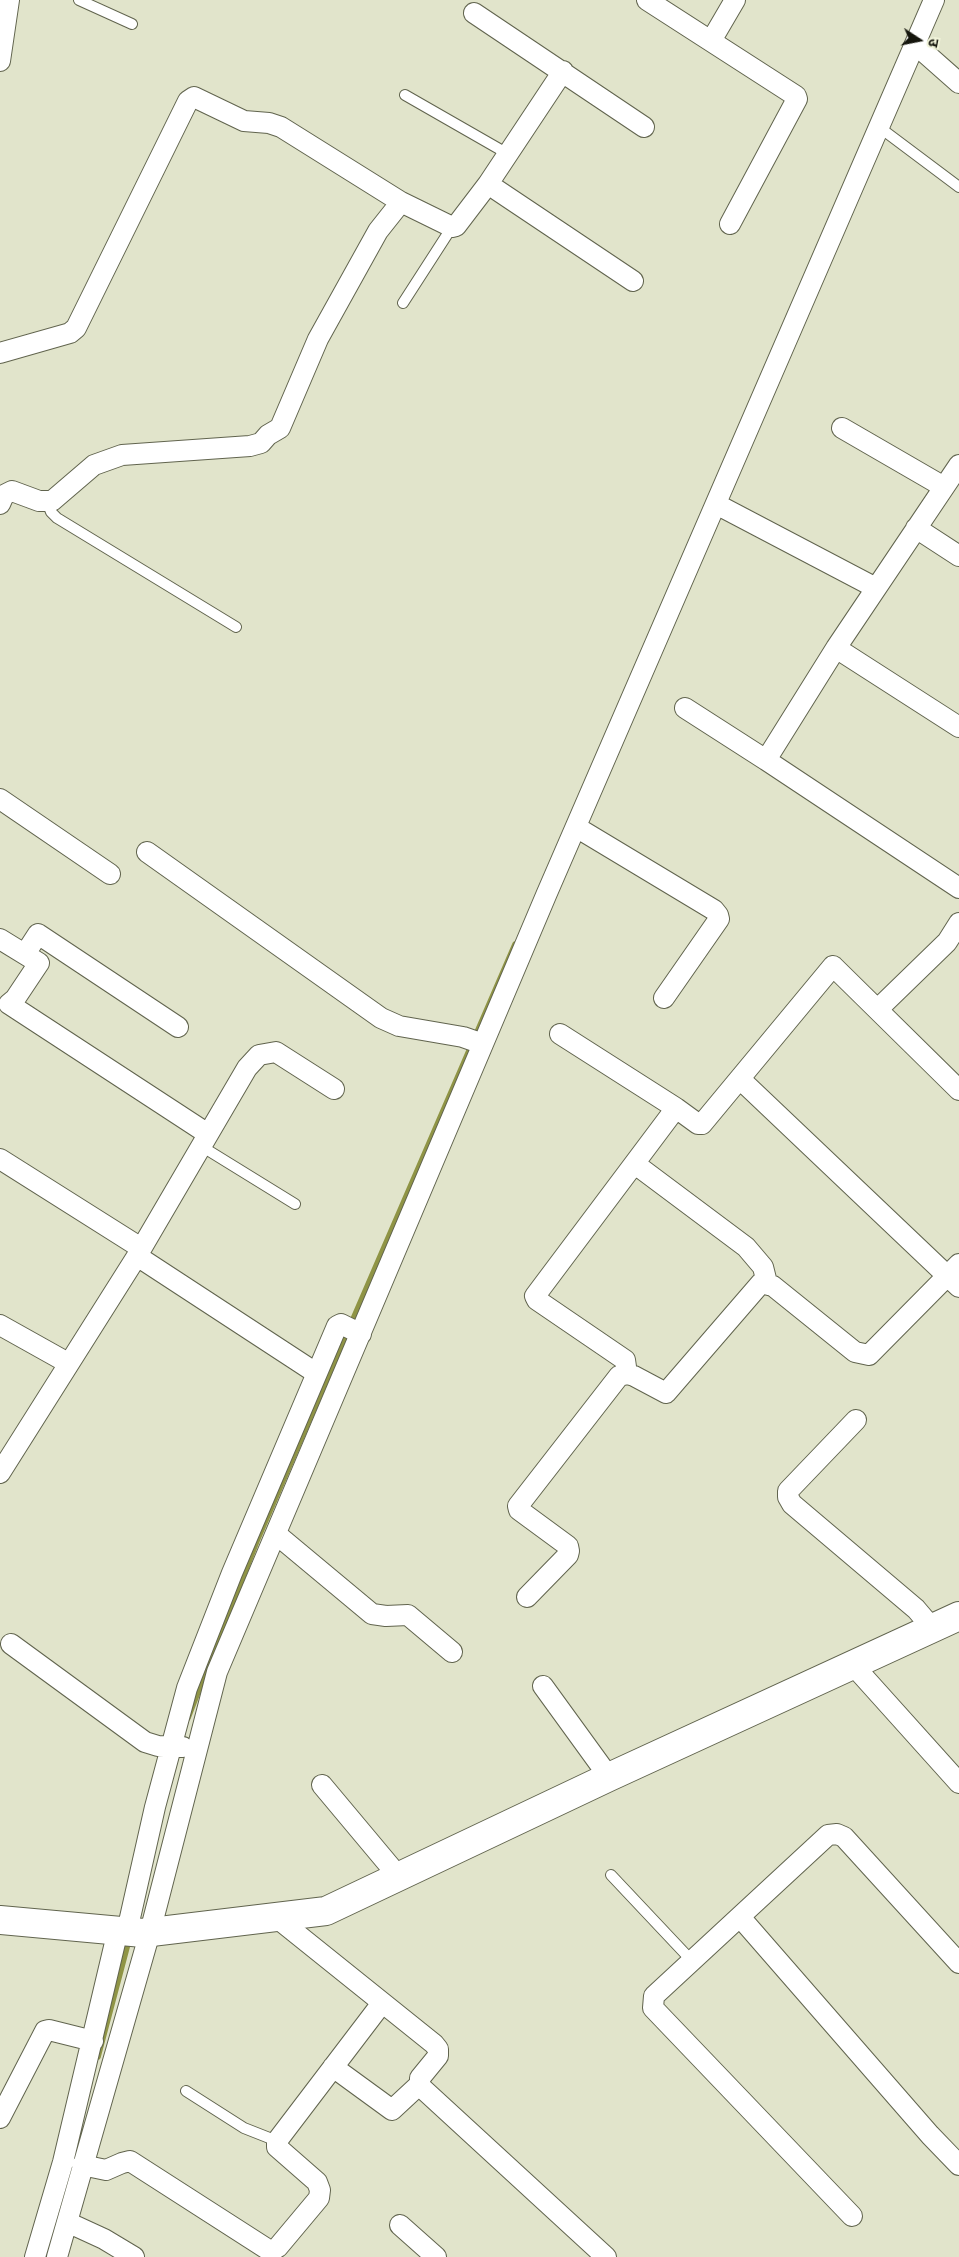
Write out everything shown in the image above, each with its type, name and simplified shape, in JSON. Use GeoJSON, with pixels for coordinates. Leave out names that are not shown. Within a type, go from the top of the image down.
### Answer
{"type":"FeatureCollection","features":[{"type":"Feature","properties":{"kind":"street"},"geometry":{"type":"LineString","coordinates":[[0,61],[9,0]]}},
{"type":"Feature","properties":{"kind":"street"},"geometry":{"type":"LineString","coordinates":[[647,0],[796,98],[730,224]]}},
{"type":"Feature","properties":{"kind":"street"},"geometry":{"type":"LineString","coordinates":[[712,41],[735,0]]}},
{"type":"Feature","properties":{"kind":"street"},"geometry":{"type":"LineString","coordinates":[[58,2257],[82,2165],[133,1932],[184,1748],[276,1534],[352,1330],[475,1042],[576,827],[934,0]]}},
{"type":"Feature","properties":{"kind":"street"},"geometry":{"type":"LineString","coordinates":[[474,12],[644,127]]}},
{"type":"Feature","properties":{"kind":"street"},"geometry":{"type":"LineString","coordinates":[[916,45],[959,83]]}},
{"type":"Feature","properties":{"kind":"street"},"geometry":{"type":"LineString","coordinates":[[0,353],[70,334],[76,328],[188,101],[194,98],[202,99],[244,120],[268,123],[281,127],[401,202],[446,226],[452,227],[456,226],[488,184],[563,71]]}},
{"type":"Feature","properties":{"kind":"street"},"geometry":{"type":"LineString","coordinates":[[488,184],[633,281]]}},
{"type":"Feature","properties":{"kind":"street"},"geometry":{"type":"LineString","coordinates":[[3,491],[12,491],[46,502],[52,501],[94,465],[122,455],[250,446],[260,443],[268,435],[280,428],[318,339],[378,231],[401,202]]}},
{"type":"Feature","properties":{"kind":"street"},"geometry":{"type":"LineString","coordinates":[[842,428],[944,487]]}},
{"type":"Feature","properties":{"kind":"street"},"geometry":{"type":"LineString","coordinates":[[766,760],[836,648],[959,465]]}},
{"type":"Feature","properties":{"kind":"street"},"geometry":{"type":"LineString","coordinates":[[716,504],[876,588]]}},
{"type":"Feature","properties":{"kind":"street"},"geometry":{"type":"LineString","coordinates":[[916,528],[959,556]]}},
{"type":"Feature","properties":{"kind":"street"},"geometry":{"type":"LineString","coordinates":[[836,648],[959,727]]}},
{"type":"Feature","properties":{"kind":"street"},"geometry":{"type":"LineString","coordinates":[[685,708],[959,888]]}},
{"type":"Feature","properties":{"kind":"street"},"geometry":{"type":"LineString","coordinates":[[0,799],[110,874]]}},
{"type":"Feature","properties":{"kind":"street"},"geometry":{"type":"LineString","coordinates":[[576,827],[718,914],[719,919],[664,998]]}},
{"type":"Feature","properties":{"kind":"street"},"geometry":{"type":"LineString","coordinates":[[147,852],[381,1018],[399,1026],[475,1042]]}},
{"type":"Feature","properties":{"kind":"street"},"geometry":{"type":"LineString","coordinates":[[878,1010],[946,942],[959,923]]}},
{"type":"Feature","properties":{"kind":"street"},"geometry":{"type":"LineString","coordinates":[[25,954],[38,934],[178,1027]]}},
{"type":"Feature","properties":{"kind":"street"},"geometry":{"type":"LineString","coordinates":[[0,939],[39,964],[15,999],[9,1004],[205,1140]]}},
{"type":"Feature","properties":{"kind":"street"},"geometry":{"type":"LineString","coordinates":[[560,1034],[698,1124],[702,1124],[833,966],[959,1090]]}},
{"type":"Feature","properties":{"kind":"street"},"geometry":{"type":"LineString","coordinates":[[0,1473],[139,1252],[247,1068],[259,1056],[276,1052],[334,1088]]}},
{"type":"Feature","properties":{"kind":"street"},"geometry":{"type":"LineString","coordinates":[[527,1597],[568,1555],[569,1551],[568,1546],[519,1510],[518,1506],[619,1376],[627,1374],[666,1393],[760,1283],[767,1283],[773,1286],[855,1352],[869,1355],[955,1276],[740,1079]]}},
{"type":"Feature","properties":{"kind":"street"},"geometry":{"type":"LineString","coordinates":[[627,1374],[625,1360],[536,1300],[535,1296],[676,1108]]}},
{"type":"Feature","properties":{"kind":"street"},"geometry":{"type":"LineString","coordinates":[[0,1159],[316,1373]]}},
{"type":"Feature","properties":{"kind":"street"},"geometry":{"type":"LineString","coordinates":[[635,1164],[746,1247],[763,1267],[767,1283]]}},
{"type":"Feature","properties":{"kind":"street"},"geometry":{"type":"LineString","coordinates":[[0,1325],[68,1363]]}},
{"type":"Feature","properties":{"kind":"street"},"geometry":{"type":"LineString","coordinates":[[35,2257],[63,2162],[93,2041],[133,1932],[184,1748],[187,1688],[228,1582],[337,1326],[352,1330]]}},
{"type":"Feature","properties":{"kind":"street"},"geometry":{"type":"LineString","coordinates":[[856,1420],[788,1491],[788,1497],[792,1504],[903,1598],[933,1629]]}},
{"type":"Feature","properties":{"kind":"street"},"geometry":{"type":"LineString","coordinates":[[276,1534],[372,1614],[386,1616],[408,1615],[452,1652]]}},
{"type":"Feature","properties":{"kind":"street"},"geometry":{"type":"LineString","coordinates":[[0,1920],[133,1932],[277,1918],[326,1911],[609,1777],[959,1616]]}},
{"type":"Feature","properties":{"kind":"street"},"geometry":{"type":"LineString","coordinates":[[12,1644],[145,1742],[152,1745],[184,1748]]}},
{"type":"Feature","properties":{"kind":"street"},"geometry":{"type":"LineString","coordinates":[[853,1665],[959,1783]]}},
{"type":"Feature","properties":{"kind":"street"},"geometry":{"type":"LineString","coordinates":[[543,1686],[609,1777]]}},
{"type":"Feature","properties":{"kind":"street"},"geometry":{"type":"LineString","coordinates":[[322,1785],[399,1877]]}},
{"type":"Feature","properties":{"kind":"street"},"geometry":{"type":"LineString","coordinates":[[852,2216],[653,2008],[654,1996],[828,1836],[837,1834],[844,1837],[959,1963]]}},
{"type":"Feature","properties":{"kind":"street"},"geometry":{"type":"LineString","coordinates":[[740,1917],[930,2135],[959,2165]]}},
{"type":"Feature","properties":{"kind":"street"},"geometry":{"type":"LineString","coordinates":[[277,1918],[438,2050],[438,2056],[420,2078],[420,2084],[606,2257]]}},
{"type":"Feature","properties":{"kind":"street"},"geometry":{"type":"LineString","coordinates":[[82,2165],[106,2170],[126,2161],[130,2162],[267,2250],[273,2250],[278,2247],[319,2198],[320,2190],[317,2182],[276,2147],[277,2142],[382,2003]]}},
{"type":"Feature","properties":{"kind":"street"},"geometry":{"type":"LineString","coordinates":[[0,2118],[45,2031],[49,2030],[93,2041]]}},
{"type":"Feature","properties":{"kind":"street"},"geometry":{"type":"LineString","coordinates":[[332,2068],[392,2110],[420,2084]]}},
{"type":"Feature","properties":{"kind":"street"},"geometry":{"type":"LineString","coordinates":[[67,2222],[104,2239],[134,2257]]}},
{"type":"Feature","properties":{"kind":"street"},"geometry":{"type":"LineString","coordinates":[[400,2225],[436,2257]]}},
{"type":"Feature","properties":{"kind":"lane"},"geometry":{"type":"LineString","coordinates":[[79,0],[132,24]]}},
{"type":"Feature","properties":{"kind":"lane"},"geometry":{"type":"LineString","coordinates":[[405,95],[508,154]]}},
{"type":"Feature","properties":{"kind":"lane"},"geometry":{"type":"LineString","coordinates":[[879,127],[959,187]]}},
{"type":"Feature","properties":{"kind":"lane"},"geometry":{"type":"LineString","coordinates":[[403,303],[452,227]]}},
{"type":"Feature","properties":{"kind":"lane"},"geometry":{"type":"LineString","coordinates":[[46,502],[51,512],[57,518],[236,627]]}},
{"type":"Feature","properties":{"kind":"lane"},"geometry":{"type":"LineString","coordinates":[[205,1140],[295,1204]]}},
{"type":"Feature","properties":{"kind":"lane"},"geometry":{"type":"LineString","coordinates":[[611,1875],[692,1961]]}},
{"type":"Feature","properties":{"kind":"lane"},"geometry":{"type":"LineString","coordinates":[[186,2091],[244,2128],[277,2142]]}},
{"type":"Feature","properties":{"kind":"waterway"},"geometry":{"type":"LineString","coordinates":[[188,1718],[257,1541],[515,944]]}},
{"type":"Feature","properties":{"kind":"waterway"},"geometry":{"type":"LineString","coordinates":[[98,2057],[129,1940]]}}]}
